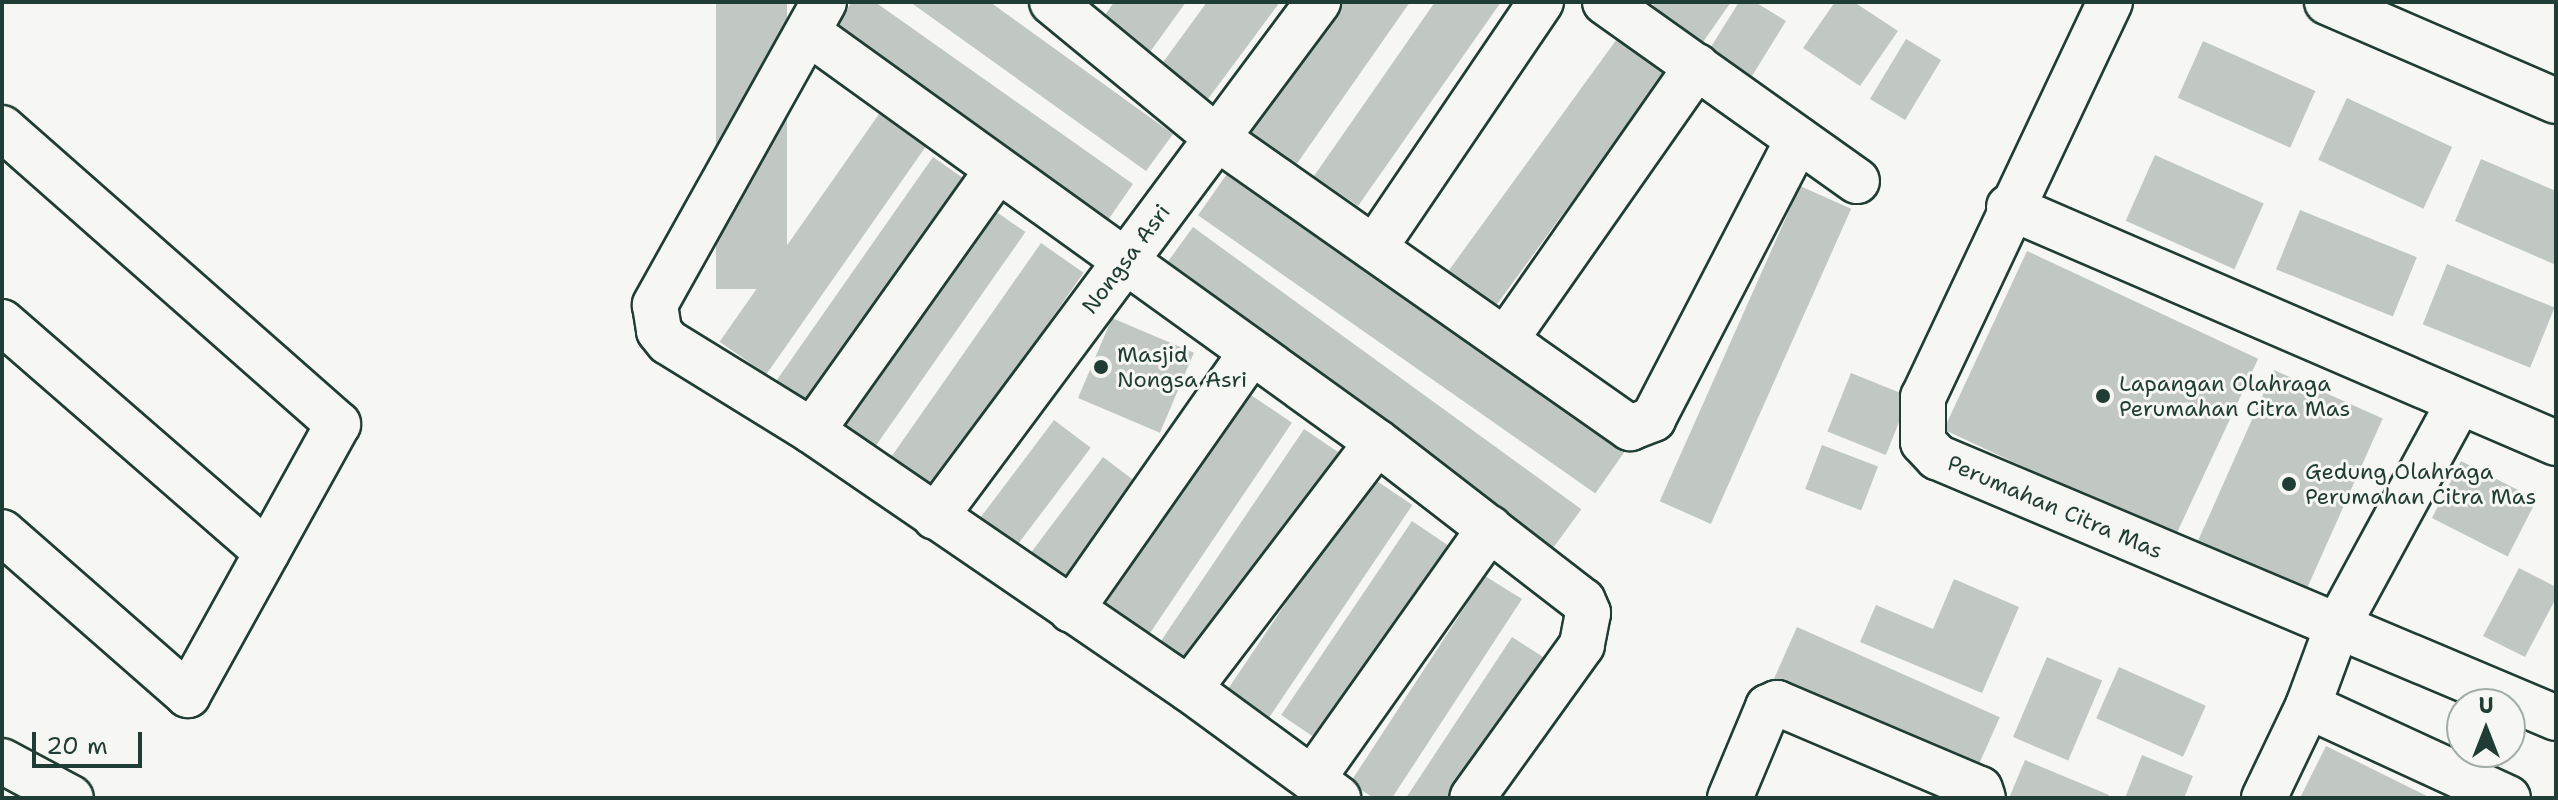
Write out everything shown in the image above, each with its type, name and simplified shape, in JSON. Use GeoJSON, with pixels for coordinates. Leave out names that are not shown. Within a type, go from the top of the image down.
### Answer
{"type":"FeatureCollection","features":[{"type":"Feature","properties":{"kind":"street","name":"Nongsa Asri"},"geometry":{"type":"LineString","coordinates":[[935,517],[1318,2]]}},
{"type":"Feature","properties":{"kind":"street"},"geometry":{"type":"LineString","coordinates":[[1375,247],[1541,2]]}},
{"type":"Feature","properties":{"kind":"street"},"geometry":{"type":"LineString","coordinates":[[1605,2],[1857,181]]}},
{"type":"Feature","properties":{"kind":"street","name":"Perumahan Citra Mas"},"geometry":{"type":"LineString","coordinates":[[2110,2],[2009,207],[1923,397],[1923,442],[1937,457],[2556,718]]}},
{"type":"Feature","properties":{"kind":"street"},"geometry":{"type":"LineString","coordinates":[[2327,2],[2556,101]]}},
{"type":"Feature","properties":{"kind":"street"},"geometry":{"type":"LineString","coordinates":[[1075,9],[1217,138],[1630,428],[1653,419],[1798,139]]}},
{"type":"Feature","properties":{"kind":"street"},"geometry":{"type":"LineString","coordinates":[[1472,798],[1582,645],[1588,628],[1583,601],[1490,528],[1377,442],[997,171],[817,17],[655,305],[659,331],[668,342],[812,431],[1189,689],[1326,788],[1490,528]]}},
{"type":"Feature","properties":{"kind":"street"},"geometry":{"type":"LineString","coordinates":[[1506,339],[1697,66]]}},
{"type":"Feature","properties":{"kind":"street"},"geometry":{"type":"LineString","coordinates":[[2,128],[338,424],[188,695],[2,532]]}},
{"type":"Feature","properties":{"kind":"street"},"geometry":{"type":"LineString","coordinates":[[812,431],[997,171]]}},
{"type":"Feature","properties":{"kind":"street"},"geometry":{"type":"LineString","coordinates":[[2009,207],[2556,443]]}},
{"type":"Feature","properties":{"kind":"street"},"geometry":{"type":"LineString","coordinates":[[2,322],[267,552]]}},
{"type":"Feature","properties":{"kind":"street"},"geometry":{"type":"LineString","coordinates":[[1071,610],[1250,354]]}},
{"type":"Feature","properties":{"kind":"street"},"geometry":{"type":"LineString","coordinates":[[2264,798],[2308,706],[2337,627],[2459,402]]}},
{"type":"Feature","properties":{"kind":"street"},"geometry":{"type":"LineString","coordinates":[[1189,689],[1377,442]]}},
{"type":"Feature","properties":{"kind":"street"},"geometry":{"type":"LineString","coordinates":[[1730,798],[1768,707],[1783,703],[1980,789],[1983,798]]}},
{"type":"Feature","properties":{"kind":"street"},"geometry":{"type":"LineString","coordinates":[[2308,706],[2508,798]]}},
{"type":"Feature","properties":{"kind":"street"},"geometry":{"type":"LineString","coordinates":[[2,761],[71,798]]}},
{"type":"Feature","properties":{"kind":"building"},"geometry":{"type":"Polygon","coordinates":[[[716,2],[787,2],[787,289],[716,289],[716,2]]]}},
{"type":"Feature","properties":{"kind":"building"},"geometry":{"type":"Polygon","coordinates":[[[852,2],[875,2],[1133,184],[1106,223],[832,30],[852,2]]]}},
{"type":"Feature","properties":{"kind":"building"},"geometry":{"type":"Polygon","coordinates":[[[910,2],[990,2],[1173,134],[1146,171],[910,2]]]}},
{"type":"Feature","properties":{"kind":"building"},"geometry":{"type":"Polygon","coordinates":[[[1114,2],[1186,2],[1150,52],[1103,18],[1114,2]]]}},
{"type":"Feature","properties":{"kind":"building"},"geometry":{"type":"Polygon","coordinates":[[[1207,2],[1280,2],[1208,99],[1161,65],[1207,2]]]}},
{"type":"Feature","properties":{"kind":"building"},"geometry":{"type":"Polygon","coordinates":[[[1343,2],[1410,2],[1296,165],[1250,134],[1343,2]]]}},
{"type":"Feature","properties":{"kind":"building"},"geometry":{"type":"Polygon","coordinates":[[[1435,2],[1501,2],[1358,206],[1314,176],[1435,2]]]}},
{"type":"Feature","properties":{"kind":"building"},"geometry":{"type":"Polygon","coordinates":[[[1656,2],[1731,2],[1703,42],[1652,7],[1656,2]]]}},
{"type":"Feature","properties":{"kind":"building"},"geometry":{"type":"Polygon","coordinates":[[[1739,2],[1755,2],[1786,21],[1752,76],[1709,50],[1739,2]]]}},
{"type":"Feature","properties":{"kind":"building"},"geometry":{"type":"Polygon","coordinates":[[[1835,2],[1854,2],[1898,31],[1860,86],[1803,48],[1835,2]]]}},
{"type":"Feature","properties":{"kind":"building"},"geometry":{"type":"Polygon","coordinates":[[[1622,32],[1670,67],[1494,309],[1446,274],[1622,32]]]}},
{"type":"Feature","properties":{"kind":"building"},"geometry":{"type":"Polygon","coordinates":[[[1906,39],[1941,60],[1905,120],[1870,99],[1906,39]]]}},
{"type":"Feature","properties":{"kind":"building"},"geometry":{"type":"Polygon","coordinates":[[[2203,41],[2315,91],[2290,148],[2178,98],[2203,41]]]}},
{"type":"Feature","properties":{"kind":"building"},"geometry":{"type":"Polygon","coordinates":[[[2347,98],[2452,147],[2423,209],[2318,160],[2347,98]]]}},
{"type":"Feature","properties":{"kind":"building"},"geometry":{"type":"Polygon","coordinates":[[[879,114],[926,147],[766,374],[720,342],[879,114]]]}},
{"type":"Feature","properties":{"kind":"building"},"geometry":{"type":"Polygon","coordinates":[[[2155,155],[2264,203],[2234,269],[2126,221],[2155,155]]]}},
{"type":"Feature","properties":{"kind":"building"},"geometry":{"type":"Polygon","coordinates":[[[933,157],[972,184],[815,408],[776,381],[933,157]]]}},
{"type":"Feature","properties":{"kind":"building"},"geometry":{"type":"Polygon","coordinates":[[[2481,159],[2556,191],[2556,265],[2455,221],[2481,159]]]}},
{"type":"Feature","properties":{"kind":"building"},"geometry":{"type":"Polygon","coordinates":[[[1229,171],[1626,449],[1595,493],[1198,215],[1229,171]]]}},
{"type":"Feature","properties":{"kind":"building"},"geometry":{"type":"Polygon","coordinates":[[[1800,186],[1851,209],[1711,524],[1660,501],[1800,186]]]}},
{"type":"Feature","properties":{"kind":"building"},"geometry":{"type":"Polygon","coordinates":[[[991,208],[1025,232],[875,447],[841,423],[991,208]]]}},
{"type":"Feature","properties":{"kind":"building"},"geometry":{"type":"Polygon","coordinates":[[[2300,210],[2417,257],[2393,317],[2276,269],[2300,210]]]}},
{"type":"Feature","properties":{"kind":"building"},"geometry":{"type":"Polygon","coordinates":[[[1193,227],[1581,509],[1551,551],[1162,269],[1193,227]]]}},
{"type":"Feature","properties":{"kind":"building"},"geometry":{"type":"Polygon","coordinates":[[[1041,243],[1084,273],[934,486],[892,456],[1041,243]]]}},
{"type":"Feature","properties":{"kind":"building","name":"Lapangan Olahraga Perumahan Citra Mas"},"geometry":{"type":"Polygon","coordinates":[[[2027,251],[2258,359],[2175,537],[1944,430],[2027,251]]]}},
{"type":"Feature","properties":{"kind":"building"},"geometry":{"type":"Polygon","coordinates":[[[2447,264],[2555,307],[2530,368],[2423,324],[2447,264]]]}},
{"type":"Feature","properties":{"kind":"building"},"geometry":{"type":"Polygon","coordinates":[[[1112,318],[1194,353],[1160,433],[1078,398],[1112,318]]]}},
{"type":"Feature","properties":{"kind":"building","name":"Gedung Olahraga Perumahan Citra Mas"},"geometry":{"type":"Polygon","coordinates":[[[2274,370],[2383,418],[2303,598],[2194,550],[2274,370]]]}},
{"type":"Feature","properties":{"kind":"building"},"geometry":{"type":"Polygon","coordinates":[[[1851,373],[1909,397],[1886,455],[1827,431],[1851,373]]]}},
{"type":"Feature","properties":{"kind":"building"},"geometry":{"type":"Polygon","coordinates":[[[1248,393],[1292,423],[1147,638],[1103,609],[1248,393]]]}},
{"type":"Feature","properties":{"kind":"building"},"geometry":{"type":"Polygon","coordinates":[[[1054,420],[1091,448],[1014,550],[977,522],[1054,420]]]}},
{"type":"Feature","properties":{"kind":"building"},"geometry":{"type":"Polygon","coordinates":[[[1304,429],[1341,454],[1196,669],[1159,644],[1304,429]]]}},
{"type":"Feature","properties":{"kind":"building"},"geometry":{"type":"Polygon","coordinates":[[[1822,445],[1878,467],[1861,510],[1805,489],[1822,445]]]}},
{"type":"Feature","properties":{"kind":"building"},"geometry":{"type":"Polygon","coordinates":[[[1103,457],[1141,486],[1066,587],[1027,558],[1103,457]]]}},
{"type":"Feature","properties":{"kind":"building"},"geometry":{"type":"Polygon","coordinates":[[[2461,461],[2537,500],[2508,557],[2432,518],[2461,461]]]}},
{"type":"Feature","properties":{"kind":"building"},"geometry":{"type":"Polygon","coordinates":[[[1371,477],[1412,505],[1269,717],[1228,689],[1371,477]]]}},
{"type":"Feature","properties":{"kind":"building"},"geometry":{"type":"Polygon","coordinates":[[[1412,521],[1453,549],[1323,743],[1281,715],[1412,521]]]}},
{"type":"Feature","properties":{"kind":"building"},"geometry":{"type":"Polygon","coordinates":[[[2519,568],[2556,587],[2556,598],[2525,657],[2483,636],[2519,568]]]}},
{"type":"Feature","properties":{"kind":"building"},"geometry":{"type":"Polygon","coordinates":[[[1485,576],[1522,599],[1392,798],[1374,798],[1350,783],[1485,576]]]}},
{"type":"Feature","properties":{"kind":"building"},"geometry":{"type":"Polygon","coordinates":[[[1954,579],[2019,607],[1982,693],[1860,642],[1876,605],[1933,629],[1954,579]]]}},
{"type":"Feature","properties":{"kind":"building"},"geometry":{"type":"Polygon","coordinates":[[[1797,627],[2000,717],[1971,781],[1769,691],[1797,627]]]}},
{"type":"Feature","properties":{"kind":"building"},"geometry":{"type":"Polygon","coordinates":[[[1512,637],[1551,662],[1461,798],[1406,798],[1512,637]]]}},
{"type":"Feature","properties":{"kind":"building"},"geometry":{"type":"Polygon","coordinates":[[[2047,657],[2102,680],[2068,761],[2013,737],[2047,657]]]}},
{"type":"Feature","properties":{"kind":"building"},"geometry":{"type":"Polygon","coordinates":[[[2119,667],[2206,706],[2183,757],[2096,718],[2119,667]]]}},
{"type":"Feature","properties":{"kind":"building"},"geometry":{"type":"Polygon","coordinates":[[[2326,746],[2431,798],[2300,798],[2326,746]]]}},
{"type":"Feature","properties":{"kind":"building"},"geometry":{"type":"Polygon","coordinates":[[[2142,755],[2193,776],[2184,798],[2125,798],[2142,755]]]}},
{"type":"Feature","properties":{"kind":"building"},"geometry":{"type":"Polygon","coordinates":[[[2025,760],[2109,795],[2108,798],[2009,798],[2025,760]]]}},
{"type":"Feature","properties":{"kind":"place","name":"Masjid Nongsa Asri"},"geometry":{"type":"Point","coordinates":[1101,367]}},
{"type":"Feature","properties":{"kind":"place","name":"Lapangan Olahraga Perumahan Citra Mas"},"geometry":{"type":"Point","coordinates":[2103,396]}},
{"type":"Feature","properties":{"kind":"place","name":"Gedung Olahraga Perumahan Citra Mas"},"geometry":{"type":"Point","coordinates":[2289,484]}}]}
